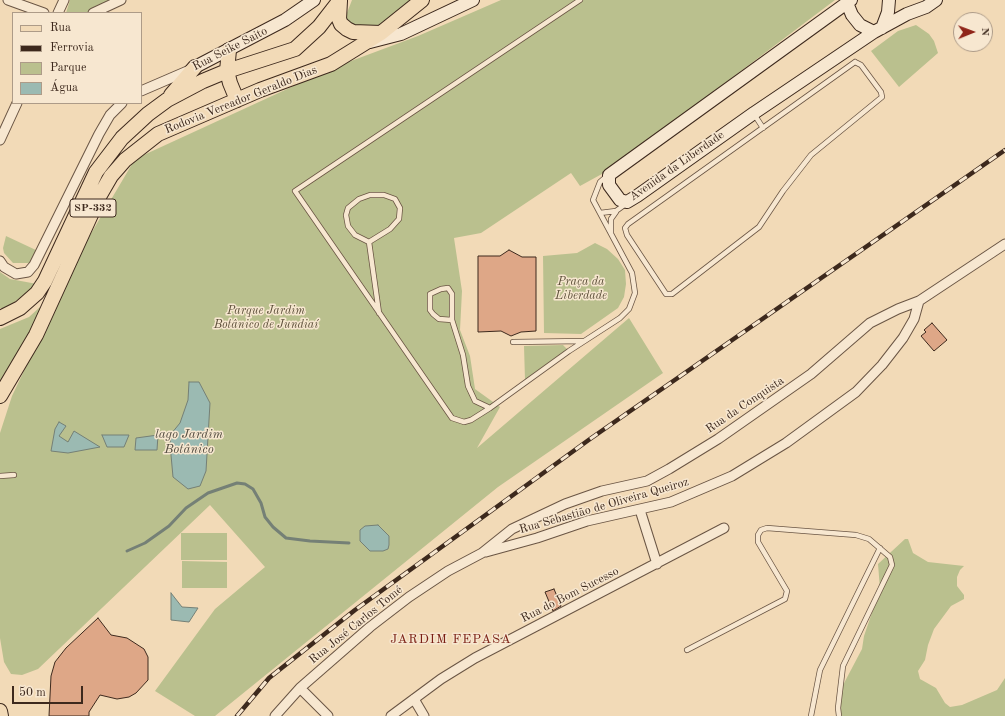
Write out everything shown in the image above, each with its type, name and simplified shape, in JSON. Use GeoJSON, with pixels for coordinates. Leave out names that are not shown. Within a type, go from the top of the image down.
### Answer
{"type":"FeatureCollection","features":[{"type":"Feature","properties":{"kind":"main road"},"geometry":{"type":"LineString","coordinates":[[340,0],[339,19],[341,24],[347,29],[353,32],[381,33]]}},
{"type":"Feature","properties":{"kind":"main road","name":"Rodovia Vereador Geraldo Dias"},"geometry":{"type":"LineString","coordinates":[[0,318],[20,308],[37,293],[45,281],[96,172],[122,138],[148,114],[167,100],[227,71],[294,49],[319,27],[340,0]]}},
{"type":"Feature","properties":{"kind":"main road","name":"Rodovia Vereador Geraldo Dias"},"geometry":{"type":"LineString","coordinates":[[0,396],[36,335],[93,208],[111,176],[125,160],[158,134],[237,100],[331,64],[381,33],[422,0]]}},
{"type":"Feature","properties":{"kind":"main road"},"geometry":{"type":"LineString","coordinates":[[229,50],[227,71],[237,100]]}},
{"type":"Feature","properties":{"kind":"main road"},"geometry":{"type":"LineString","coordinates":[[167,100],[195,68]]}},
{"type":"Feature","properties":{"kind":"main road"},"geometry":{"type":"LineString","coordinates":[[0,407],[11,379]]}},
{"type":"Feature","properties":{"kind":"main road"},"geometry":{"type":"LineString","coordinates":[[0,711],[1,716]]}},
{"type":"Feature","properties":{"kind":"street"},"geometry":{"type":"LineString","coordinates":[[8,0],[41,12]]}},
{"type":"Feature","properties":{"kind":"street"},"geometry":{"type":"LineString","coordinates":[[58,12],[64,0]]}},
{"type":"Feature","properties":{"kind":"street"},"geometry":{"type":"LineString","coordinates":[[95,12],[121,0]]}},
{"type":"Feature","properties":{"kind":"street","name":"Rua Seike Saito"},"geometry":{"type":"LineString","coordinates":[[142,91],[195,68],[291,17],[314,0]]}},
{"type":"Feature","properties":{"kind":"street"},"geometry":{"type":"LineString","coordinates":[[367,42],[401,34],[471,0]]}},
{"type":"Feature","properties":{"kind":"street"},"geometry":{"type":"LineString","coordinates":[[609,175],[849,1],[852,15],[860,25],[878,30],[888,12],[889,0]]}},
{"type":"Feature","properties":{"kind":"street","name":"Avenida da Liberdade"},"geometry":{"type":"LineString","coordinates":[[609,175],[609,185],[612,191],[620,200],[627,202],[878,30],[907,14],[926,7],[936,0]]}},
{"type":"Feature","properties":{"kind":"street"},"geometry":{"type":"LineString","coordinates":[[0,140],[17,104]]}},
{"type":"Feature","properties":{"kind":"street"},"geometry":{"type":"LineString","coordinates":[[0,261],[4,267],[16,274],[28,272],[40,255],[99,134],[110,115],[119,104]]}},
{"type":"Feature","properties":{"kind":"street","name":"Rua da Conquista"},"geometry":{"type":"LineString","coordinates":[[482,553],[512,529],[538,515],[602,491],[647,481],[669,469],[718,439],[811,374],[870,323],[919,301],[1005,244]]}},
{"type":"Feature","properties":{"kind":"street","name":"Rua Sebastião de Oliveira Queiroz"},"geometry":{"type":"LineString","coordinates":[[482,553],[537,538],[587,521],[671,502],[732,476],[786,443],[831,412],[856,392],[877,371],[903,338],[914,319],[919,301]]}},
{"type":"Feature","properties":{"kind":"street"},"geometry":{"type":"LineString","coordinates":[[640,510],[657,564]]}},
{"type":"Feature","properties":{"kind":"street","name":"Rua do Bom Sucesso"},"geometry":{"type":"LineString","coordinates":[[391,716],[441,679],[475,658],[724,528]]}},
{"type":"Feature","properties":{"kind":"street","name":"Rua José Carlos Tomé"},"geometry":{"type":"LineString","coordinates":[[275,716],[300,688],[370,627],[409,597],[448,571],[482,553]]}},
{"type":"Feature","properties":{"kind":"street"},"geometry":{"type":"LineString","coordinates":[[300,688],[328,716]]}},
{"type":"Feature","properties":{"kind":"street"},"geometry":{"type":"LineString","coordinates":[[414,699],[424,716]]}},
{"type":"Feature","properties":{"kind":"lane"},"geometry":{"type":"LineString","coordinates":[[580,0],[295,191],[452,418],[464,422],[471,420],[490,408],[584,341],[620,318],[629,309],[634,299],[635,283],[632,272],[612,238],[593,200],[600,182],[609,175]]}},
{"type":"Feature","properties":{"kind":"lane"},"geometry":{"type":"LineString","coordinates":[[855,62],[861,65],[882,94],[880,99],[811,155],[783,191],[759,227],[672,294],[666,294],[627,235],[626,228],[635,219],[763,128],[855,62]]}},
{"type":"Feature","properties":{"kind":"lane"},"geometry":{"type":"LineString","coordinates":[[754,114],[763,128]]}},
{"type":"Feature","properties":{"kind":"lane"},"geometry":{"type":"LineString","coordinates":[[370,195],[384,195],[395,199],[400,208],[399,219],[390,229],[369,242],[355,236],[348,226],[348,208],[359,199],[370,195]]}},
{"type":"Feature","properties":{"kind":"lane"},"geometry":{"type":"LineString","coordinates":[[612,238],[610,228],[611,219],[616,211],[627,202]]}},
{"type":"Feature","properties":{"kind":"lane"},"geometry":{"type":"LineString","coordinates":[[600,213],[616,211]]}},
{"type":"Feature","properties":{"kind":"lane"},"geometry":{"type":"LineString","coordinates":[[369,242],[380,315]]}},
{"type":"Feature","properties":{"kind":"lane"},"geometry":{"type":"LineString","coordinates":[[452,320],[438,319],[433,314],[430,310],[430,294],[448,288],[452,294],[452,320],[463,355],[468,386],[476,401],[490,408]]}},
{"type":"Feature","properties":{"kind":"lane"},"geometry":{"type":"LineString","coordinates":[[514,342],[584,341]]}},
{"type":"Feature","properties":{"kind":"lane"},"geometry":{"type":"LineString","coordinates":[[0,476],[14,475]]}},
{"type":"Feature","properties":{"kind":"lane"},"geometry":{"type":"LineString","coordinates":[[687,650],[785,599],[787,591],[758,542],[758,535],[761,530],[767,528],[856,535],[869,539],[890,556],[892,565],[843,666],[838,708],[839,716]]}},
{"type":"Feature","properties":{"kind":"lane"},"geometry":{"type":"LineString","coordinates":[[811,716],[820,670],[880,548]]}},
{"type":"Feature","properties":{"kind":"green space"},"geometry":{"type":"Polygon","coordinates":[[[70,0],[120,0],[88,12],[66,12],[70,0]]]}},
{"type":"Feature","properties":{"kind":"green space"},"geometry":{"type":"Polygon","coordinates":[[[352,0],[412,0],[377,27],[357,27],[348,24],[345,18],[352,0]]]}},
{"type":"Feature","properties":{"kind":"green space","name":"Parque Jardim Botânico de Jundiaí"},"geometry":{"type":"Polygon","coordinates":[[[501,0],[835,0],[611,169],[580,186],[571,173],[481,233],[454,238],[462,291],[460,330],[470,356],[475,389],[500,407],[477,448],[629,318],[663,373],[498,487],[215,716],[195,716],[155,691],[215,609],[265,567],[210,505],[38,669],[22,675],[11,674],[4,662],[0,638],[0,433],[12,396],[83,247],[135,159],[335,67],[418,36],[501,0]]]}},
{"type":"Feature","properties":{"kind":"green space"},"geometry":{"type":"Polygon","coordinates":[[[916,25],[929,34],[934,41],[938,53],[899,87],[871,51],[898,31],[916,25]]]}},
{"type":"Feature","properties":{"kind":"green space"},"geometry":{"type":"Polygon","coordinates":[[[6,236],[38,251],[30,263],[13,263],[4,253],[3,248],[6,236]]]}},
{"type":"Feature","properties":{"kind":"green space","name":"Praça da Liberdade"},"geometry":{"type":"Polygon","coordinates":[[[595,243],[607,249],[618,259],[625,270],[626,284],[624,297],[618,308],[581,334],[544,333],[543,256],[577,253],[595,243]]]}},
{"type":"Feature","properties":{"kind":"green space"},"geometry":{"type":"Polygon","coordinates":[[[0,272],[10,279],[37,284],[7,308],[0,308],[0,272]]]}},
{"type":"Feature","properties":{"kind":"green space"},"geometry":{"type":"Polygon","coordinates":[[[40,307],[44,308],[0,384],[0,329],[29,317],[40,307]]]}},
{"type":"Feature","properties":{"kind":"green space"},"geometry":{"type":"Polygon","coordinates":[[[563,345],[569,351],[525,380],[524,346],[563,345]]]}},
{"type":"Feature","properties":{"kind":"green space"},"geometry":{"type":"Polygon","coordinates":[[[181,533],[227,533],[227,560],[181,560],[181,533]]]}},
{"type":"Feature","properties":{"kind":"green space"},"geometry":{"type":"Polygon","coordinates":[[[905,539],[908,539],[913,553],[928,562],[964,566],[960,570],[957,577],[957,586],[964,595],[964,599],[951,606],[934,629],[928,645],[925,660],[918,671],[920,679],[936,688],[945,703],[950,707],[962,705],[997,690],[1005,678],[1005,716],[840,716],[838,712],[842,687],[862,649],[864,636],[880,589],[878,564],[905,539]]]}},
{"type":"Feature","properties":{"kind":"green space"},"geometry":{"type":"Polygon","coordinates":[[[182,561],[227,562],[227,588],[182,588],[182,561]]]}},
{"type":"Feature","properties":{"kind":"water","name":"lago Jardim Botânico"},"geometry":{"type":"Polygon","coordinates":[[[189,382],[199,382],[210,403],[206,471],[200,486],[188,489],[173,477],[170,444],[171,434],[180,423],[188,400],[189,382]]]}},
{"type":"Feature","properties":{"kind":"water"},"geometry":{"type":"Polygon","coordinates":[[[59,422],[66,426],[59,436],[68,442],[74,431],[100,447],[68,453],[51,451],[55,429],[59,422]]]}},
{"type":"Feature","properties":{"kind":"water"},"geometry":{"type":"Polygon","coordinates":[[[102,435],[129,435],[124,447],[107,447],[102,435]]]}},
{"type":"Feature","properties":{"kind":"water"},"geometry":{"type":"Polygon","coordinates":[[[158,435],[157,450],[135,450],[136,438],[158,435]]]}},
{"type":"Feature","properties":{"kind":"water"},"geometry":{"type":"Polygon","coordinates":[[[378,525],[389,536],[388,549],[383,551],[370,551],[360,541],[360,530],[365,526],[378,525]]]}},
{"type":"Feature","properties":{"kind":"water"},"geometry":{"type":"Polygon","coordinates":[[[171,593],[182,607],[198,608],[189,622],[171,620],[171,593]]]}},
{"type":"Feature","properties":{"kind":"building"},"geometry":{"type":"Polygon","coordinates":[[[509,250],[522,257],[536,257],[536,331],[521,332],[511,336],[501,331],[478,332],[478,256],[500,256],[509,250]]]}},
{"type":"Feature","properties":{"kind":"building"},"geometry":{"type":"Polygon","coordinates":[[[932,323],[947,340],[934,351],[921,336],[926,332],[924,330],[932,323]]]}},
{"type":"Feature","properties":{"kind":"building"},"geometry":{"type":"Polygon","coordinates":[[[554,589],[561,606],[553,611],[545,592],[554,589]]]}},
{"type":"Feature","properties":{"kind":"building"},"geometry":{"type":"Polygon","coordinates":[[[98,618],[111,635],[127,638],[144,649],[148,657],[148,680],[136,693],[129,697],[117,699],[100,695],[89,712],[89,716],[49,716],[51,676],[55,662],[66,648],[98,618]]]}},
{"type":"Feature","properties":{"kind":"waterway"},"geometry":{"type":"LineString","coordinates":[[127,551],[145,543],[169,526],[186,508],[208,493],[237,483],[245,484],[253,489],[261,503],[265,517],[273,527],[286,538],[349,543]]}},
{"type":"Feature","properties":{"kind":"railway"},"geometry":{"type":"LineString","coordinates":[[237,716],[269,678],[355,610],[590,439],[1005,150]]}},
{"type":"Feature","properties":{"kind":"district","name":"JARDIM FEPASA"},"geometry":{"type":"Point","coordinates":[451,640]}}]}
